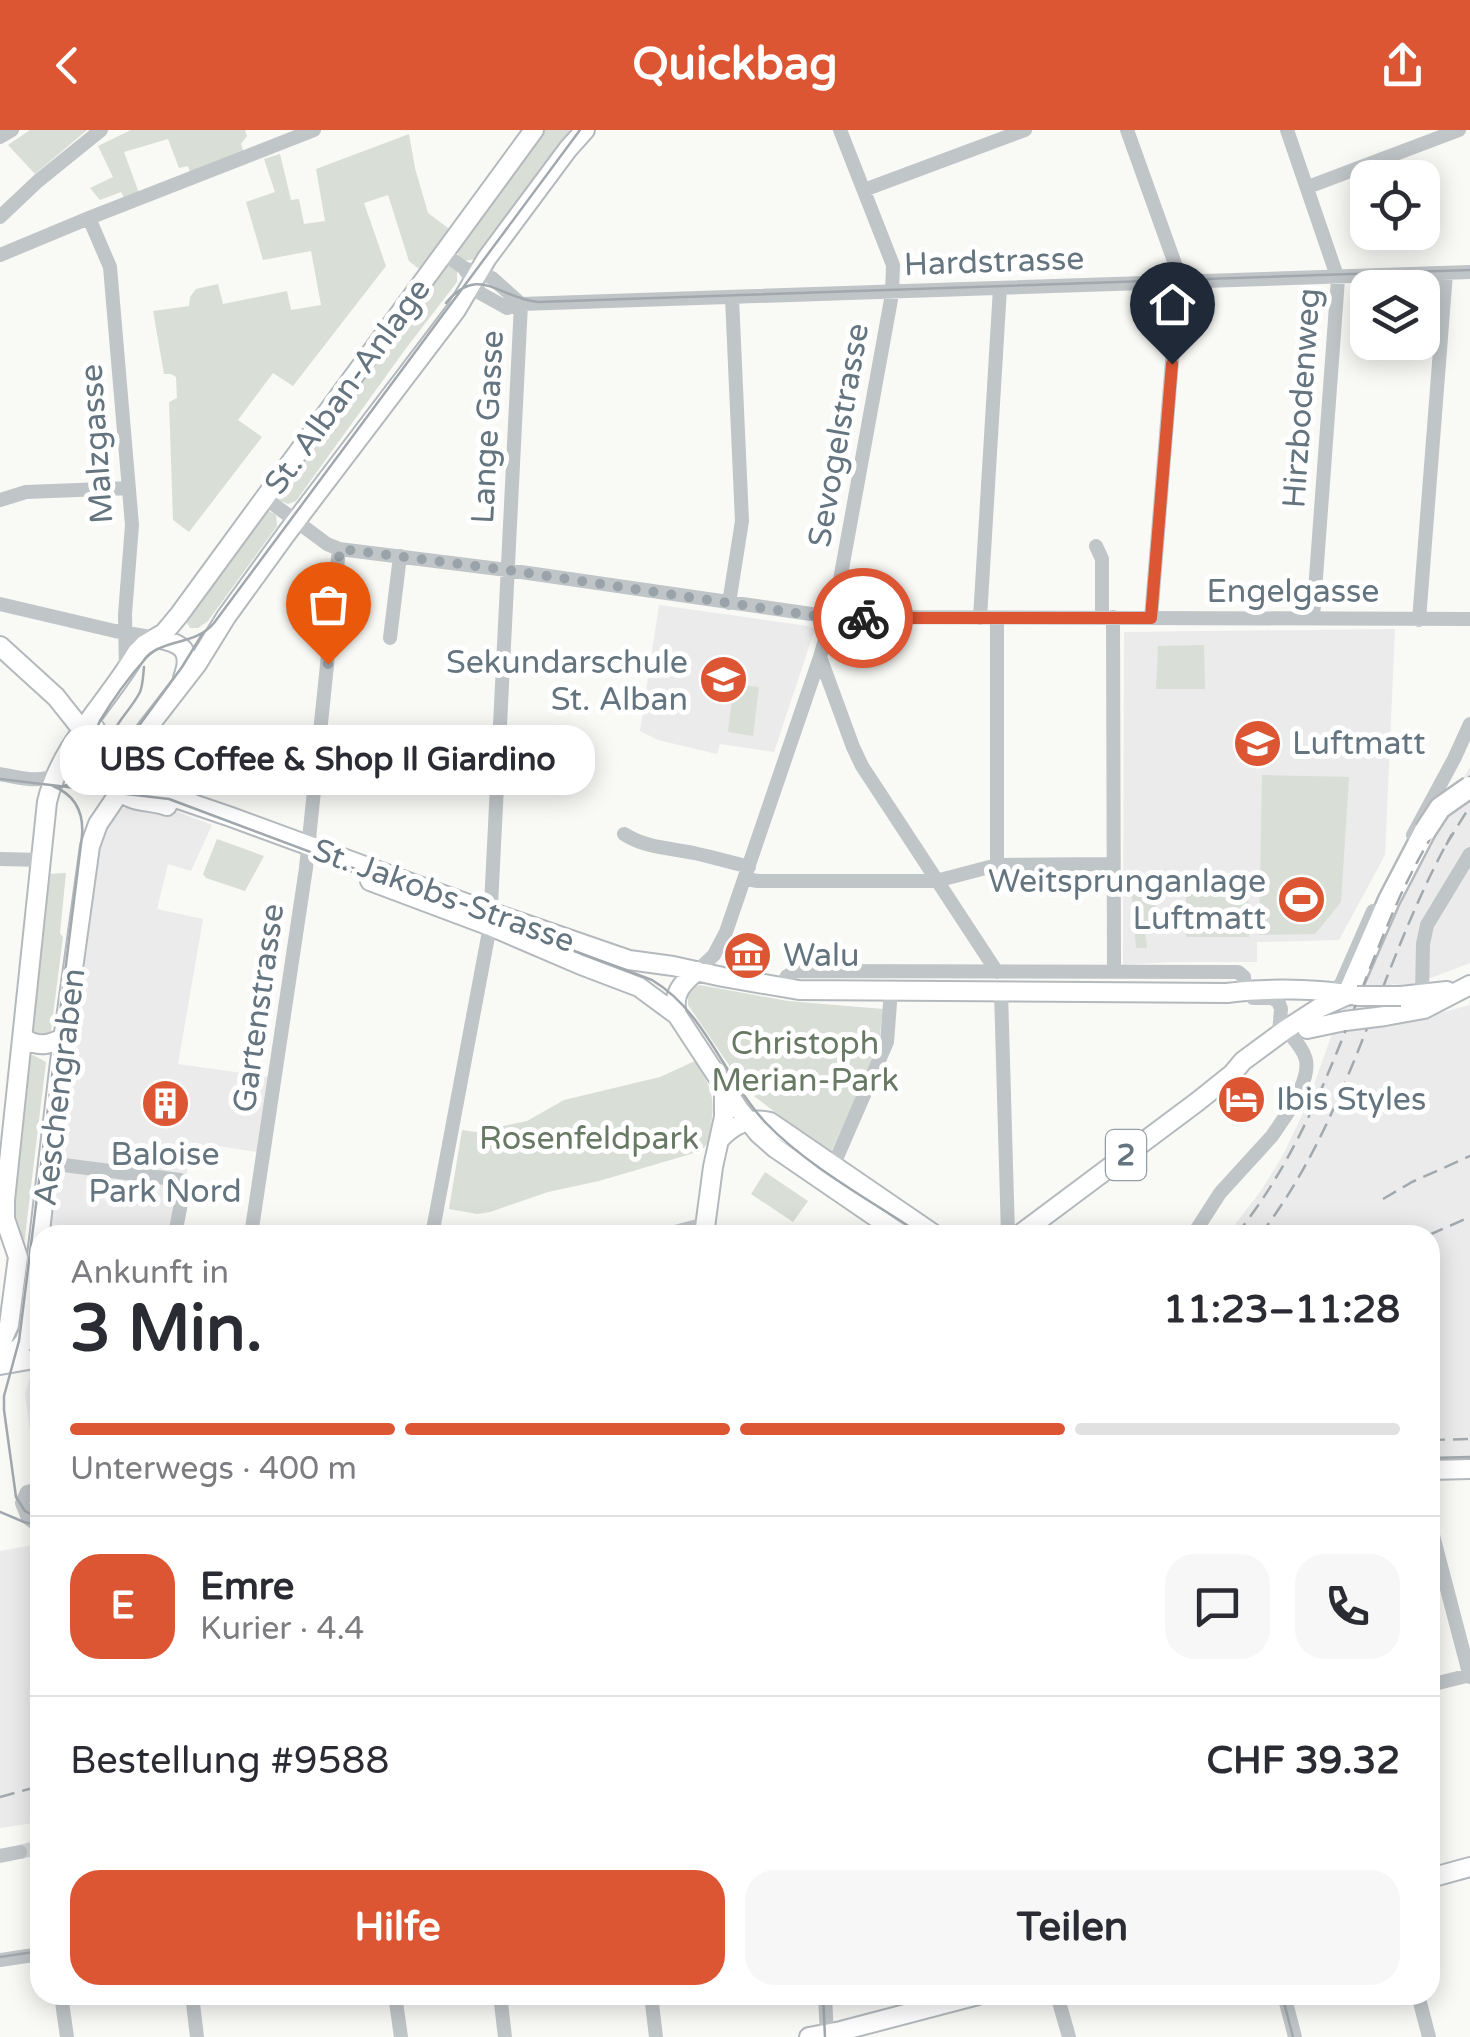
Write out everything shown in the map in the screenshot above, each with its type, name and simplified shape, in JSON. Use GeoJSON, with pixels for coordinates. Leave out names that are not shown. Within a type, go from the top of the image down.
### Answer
{"type":"FeatureCollection","features":[{"type":"Feature","properties":{"kind":"highway"},"geometry":{"type":"LineString","coordinates":[[1345,994],[1363,973],[1373,939],[1403,871],[1436,812],[1470,787]]}},
{"type":"Feature","properties":{"kind":"main road","name":"St. Alban-Anlage"},"geometry":{"type":"LineString","coordinates":[[89,727],[141,648],[169,628],[534,130]]}},
{"type":"Feature","properties":{"kind":"main road","name":"St. Alban-Anlage"},"geometry":{"type":"LineString","coordinates":[[93,834],[119,790],[132,752],[226,617],[456,310],[471,274],[585,130]]}},
{"type":"Feature","properties":{"kind":"main road"},"geometry":{"type":"LineString","coordinates":[[156,638],[184,651],[188,661],[183,679]]}},
{"type":"Feature","properties":{"kind":"main road"},"geometry":{"type":"LineString","coordinates":[[0,646],[56,697],[73,707],[89,727],[118,749],[132,752]]}},
{"type":"Feature","properties":{"kind":"main road"},"geometry":{"type":"LineString","coordinates":[[89,727],[119,790]]}},
{"type":"Feature","properties":{"kind":"main road","name":"Aeschengraben"},"geometry":{"type":"LineString","coordinates":[[0,1345],[8,1324],[18,1257],[5,1219],[5,1200],[48,802],[57,774],[89,727]]}},
{"type":"Feature","properties":{"kind":"main road","name":"St. Jakobs-Strasse"},"geometry":{"type":"LineString","coordinates":[[132,752],[133,776],[149,788],[490,919],[629,960],[808,990],[891,990],[999,981],[1400,996],[1423,1002]]}},
{"type":"Feature","properties":{"kind":"main road","name":"St. Jakobs-Strasse"},"geometry":{"type":"LineString","coordinates":[[119,790],[129,797],[166,805],[308,852]]}},
{"type":"Feature","properties":{"kind":"main road","name":"Aeschengraben"},"geometry":{"type":"LineString","coordinates":[[43,1225],[64,1036],[93,834]]}},
{"type":"Feature","properties":{"kind":"main road","name":"St. Jakobs-Strasse"},"geometry":{"type":"LineString","coordinates":[[490,919],[582,966],[639,987],[677,1016],[747,1121],[775,1148],[887,1225]]}},
{"type":"Feature","properties":{"kind":"main road"},"geometry":{"type":"LineString","coordinates":[[677,1016],[677,992],[697,971]]}},
{"type":"Feature","properties":{"kind":"main road"},"geometry":{"type":"LineString","coordinates":[[1288,1027],[1385,1016],[1469,990]]}},
{"type":"Feature","properties":{"kind":"main road"},"geometry":{"type":"LineString","coordinates":[[1288,1027],[1345,998],[1345,994],[1385,1016]]}},
{"type":"Feature","properties":{"kind":"main road","name":"2"},"geometry":{"type":"LineString","coordinates":[[1032,1225],[1232,1074],[1248,1067],[1288,1027]]}},
{"type":"Feature","properties":{"kind":"main road"},"geometry":{"type":"LineString","coordinates":[[24,1038],[43,1045],[64,1036]]}},
{"type":"Feature","properties":{"kind":"main road"},"geometry":{"type":"LineString","coordinates":[[705,1225],[725,1107],[724,1087]]}},
{"type":"Feature","properties":{"kind":"main road"},"geometry":{"type":"LineString","coordinates":[[720,1139],[734,1126],[766,1120],[921,1225]]}},
{"type":"Feature","properties":{"kind":"main road"},"geometry":{"type":"LineString","coordinates":[[0,1345],[30,1339]]}},
{"type":"Feature","properties":{"kind":"main road"},"geometry":{"type":"LineString","coordinates":[[0,1355],[30,1340]]}},
{"type":"Feature","properties":{"kind":"main road"},"geometry":{"type":"LineString","coordinates":[[0,1365],[30,1360]]}},
{"type":"Feature","properties":{"kind":"main road"},"geometry":{"type":"LineString","coordinates":[[1440,1470],[1470,1469]]}},
{"type":"Feature","properties":{"kind":"main road"},"geometry":{"type":"LineString","coordinates":[[1440,1876],[1470,1868]]}},
{"type":"Feature","properties":{"kind":"main road"},"geometry":{"type":"LineString","coordinates":[[821,2036],[922,2005]]}},
{"type":"Feature","properties":{"kind":"street"},"geometry":{"type":"LineString","coordinates":[[0,137],[12,130]]}},
{"type":"Feature","properties":{"kind":"street"},"geometry":{"type":"LineString","coordinates":[[0,217],[102,130]]}},
{"type":"Feature","properties":{"kind":"street"},"geometry":{"type":"LineString","coordinates":[[0,256],[314,130]]}},
{"type":"Feature","properties":{"kind":"street","name":"Sevogelstrasse"},"geometry":{"type":"LineString","coordinates":[[697,971],[724,940],[832,617],[893,292],[893,266],[840,130]]}},
{"type":"Feature","properties":{"kind":"street"},"geometry":{"type":"LineString","coordinates":[[973,130],[979,147]]}},
{"type":"Feature","properties":{"kind":"street"},"geometry":{"type":"LineString","coordinates":[[864,190],[1025,130]]}},
{"type":"Feature","properties":{"kind":"street"},"geometry":{"type":"LineString","coordinates":[[1127,130],[1179,270],[1151,618]]}},
{"type":"Feature","properties":{"kind":"street","name":"Hirzbodenweg"},"geometry":{"type":"LineString","coordinates":[[1287,130],[1338,277],[1313,618]]}},
{"type":"Feature","properties":{"kind":"street"},"geometry":{"type":"LineString","coordinates":[[1308,187],[1459,130]]}},
{"type":"Feature","properties":{"kind":"street","name":"Malzgasse"},"geometry":{"type":"LineString","coordinates":[[89,218],[110,267],[132,525],[126,672]]}},
{"type":"Feature","properties":{"kind":"street","name":"Hardstrasse"},"geometry":{"type":"LineString","coordinates":[[444,254],[471,274],[480,293],[511,308],[521,304],[1470,272]]}},
{"type":"Feature","properties":{"kind":"street"},"geometry":{"type":"LineString","coordinates":[[1419,620],[1446,273]]}},
{"type":"Feature","properties":{"kind":"street"},"geometry":{"type":"LineString","coordinates":[[980,618],[1000,288]]}},
{"type":"Feature","properties":{"kind":"street"},"geometry":{"type":"LineString","coordinates":[[729,603],[742,522],[732,298]]}},
{"type":"Feature","properties":{"kind":"street","name":"Lange Gasse"},"geometry":{"type":"LineString","coordinates":[[434,1225],[490,919],[521,304]]}},
{"type":"Feature","properties":{"kind":"street"},"geometry":{"type":"LineString","coordinates":[[0,500],[26,492],[128,488]]}},
{"type":"Feature","properties":{"kind":"street","name":"Engelgasse"},"geometry":{"type":"LineString","coordinates":[[264,498],[327,544],[340,549],[832,617],[1470,619]]}},
{"type":"Feature","properties":{"kind":"street"},"geometry":{"type":"LineString","coordinates":[[1096,546],[1102,558],[1107,617],[1114,971]]}},
{"type":"Feature","properties":{"kind":"street","name":"Gartenstrasse"},"geometry":{"type":"LineString","coordinates":[[253,1225],[308,852],[340,549]]}},
{"type":"Feature","properties":{"kind":"street"},"geometry":{"type":"LineString","coordinates":[[390,638],[400,556]]}},
{"type":"Feature","properties":{"kind":"street"},"geometry":{"type":"LineString","coordinates":[[0,604],[156,638]]}},
{"type":"Feature","properties":{"kind":"street"},"geometry":{"type":"LineString","coordinates":[[997,618],[997,865]]}},
{"type":"Feature","properties":{"kind":"street"},"geometry":{"type":"LineString","coordinates":[[820,657],[862,766],[999,981],[1008,1225]]}},
{"type":"Feature","properties":{"kind":"street"},"geometry":{"type":"LineString","coordinates":[[1345,994],[1341,984],[1377,903],[1470,724]]}},
{"type":"Feature","properties":{"kind":"street"},"geometry":{"type":"LineString","coordinates":[[0,774],[36,780],[57,774]]}},
{"type":"Feature","properties":{"kind":"street"},"geometry":{"type":"LineString","coordinates":[[624,834],[656,848],[689,852],[747,873],[758,882],[936,881],[997,865],[1113,864]]}},
{"type":"Feature","properties":{"kind":"street"},"geometry":{"type":"LineString","coordinates":[[1423,1002],[1427,925],[1470,854]]}},
{"type":"Feature","properties":{"kind":"street"},"geometry":{"type":"LineString","coordinates":[[0,859],[42,860]]}},
{"type":"Feature","properties":{"kind":"street","name":"St. Jakobs-Strasse"},"geometry":{"type":"LineString","coordinates":[[782,987],[787,976],[796,971],[999,981],[1114,971],[1238,972],[1244,977],[1236,992],[1244,997],[1278,1001],[1288,1027]]}},
{"type":"Feature","properties":{"kind":"street"},"geometry":{"type":"LineString","coordinates":[[834,1164],[887,1042],[891,990]]}},
{"type":"Feature","properties":{"kind":"street"},"geometry":{"type":"LineString","coordinates":[[1288,1027],[1305,1052],[1307,1063],[1300,1090]]}},
{"type":"Feature","properties":{"kind":"street"},"geometry":{"type":"LineString","coordinates":[[1199,1225],[1220,1193],[1272,1136],[1293,1105]]}},
{"type":"Feature","properties":{"kind":"street"},"geometry":{"type":"LineString","coordinates":[[48,1162],[180,1180],[184,1188],[177,1225]]}},
{"type":"Feature","properties":{"kind":"street"},"geometry":{"type":"LineString","coordinates":[[30,1491],[22,1500],[22,1508],[30,1520]]}},
{"type":"Feature","properties":{"kind":"street"},"geometry":{"type":"LineString","coordinates":[[1440,1562],[1470,1676],[1440,1683]]}},
{"type":"Feature","properties":{"kind":"street"},"geometry":{"type":"LineString","coordinates":[[0,1856],[20,1852]]}},
{"type":"Feature","properties":{"kind":"street"},"geometry":{"type":"LineString","coordinates":[[0,1960],[30,1956]]}},
{"type":"Feature","properties":{"kind":"street"},"geometry":{"type":"LineString","coordinates":[[62,2005],[67,2037]]}},
{"type":"Feature","properties":{"kind":"street"},"geometry":{"type":"LineString","coordinates":[[193,2005],[198,2037]]}},
{"type":"Feature","properties":{"kind":"street"},"geometry":{"type":"LineString","coordinates":[[396,2005],[400,2037]]}},
{"type":"Feature","properties":{"kind":"street"},"geometry":{"type":"LineString","coordinates":[[501,2005],[504,2037]]}},
{"type":"Feature","properties":{"kind":"street"},"geometry":{"type":"LineString","coordinates":[[651,2005],[656,2037]]}},
{"type":"Feature","properties":{"kind":"street"},"geometry":{"type":"LineString","coordinates":[[821,2036],[824,2005]]}},
{"type":"Feature","properties":{"kind":"street"},"geometry":{"type":"LineString","coordinates":[[1060,2005],[1068,2037]]}},
{"type":"Feature","properties":{"kind":"street"},"geometry":{"type":"LineString","coordinates":[[1069,2005],[1077,2037]]}},
{"type":"Feature","properties":{"kind":"street"},"geometry":{"type":"LineString","coordinates":[[1287,2005],[1295,2037]]}},
{"type":"Feature","properties":{"kind":"street"},"geometry":{"type":"LineString","coordinates":[[1420,2005],[1428,2037]]}},
{"type":"Feature","properties":{"kind":"shaded area","name":"Sekundarschule St. Alban"},"geometry":{"type":"Polygon","coordinates":[[[659,605],[815,629],[774,752],[720,744],[717,754],[658,740],[640,731],[659,605]]]}},
{"type":"Feature","properties":{"kind":"shaded area","name":"Luftmatt"},"geometry":{"type":"Polygon","coordinates":[[[1395,629],[1385,855],[1339,940],[1257,942],[1257,962],[1123,965],[1124,632],[1395,629]]]}},
{"type":"Feature","properties":{"kind":"shaded area"},"geometry":{"type":"Polygon","coordinates":[[[1470,767],[1470,963],[1407,987],[1392,984],[1376,1025],[1410,1021],[1470,1005],[1470,1463],[1440,1463],[1440,1225],[1235,1225],[1282,1157],[1306,1107],[1333,1031],[1422,845],[1470,767]]]}},
{"type":"Feature","properties":{"kind":"shaded area"},"geometry":{"type":"Polygon","coordinates":[[[133,804],[169,809],[212,825],[191,871],[168,864],[157,909],[203,919],[178,1064],[270,1077],[258,1152],[211,1145],[208,1156],[191,1152],[176,1225],[46,1225],[95,852],[106,823],[133,804]]]}},
{"type":"Feature","properties":{"kind":"shaded area"},"geometry":{"type":"Polygon","coordinates":[[[30,1378],[30,1429],[25,1394],[30,1378]]]}},
{"type":"Feature","properties":{"kind":"shaded area"},"geometry":{"type":"Polygon","coordinates":[[[30,1546],[30,1824],[0,1828],[0,1551],[30,1546]]]}},
{"type":"Feature","properties":{"kind":"green space"},"geometry":{"type":"Polygon","coordinates":[[[30,130],[87,130],[35,174],[8,145],[30,130]]]}},
{"type":"Feature","properties":{"kind":"green space"},"geometry":{"type":"Polygon","coordinates":[[[131,130],[245,130],[247,136],[241,144],[244,153],[191,176],[188,166],[179,168],[168,139],[124,152],[139,193],[125,200],[121,192],[100,200],[90,188],[113,177],[98,146],[131,130]]]}},
{"type":"Feature","properties":{"kind":"green space"},"geometry":{"type":"Polygon","coordinates":[[[542,130],[570,130],[475,259],[465,261],[458,256],[458,247],[542,130]]]}},
{"type":"Feature","properties":{"kind":"green space"},"geometry":{"type":"Polygon","coordinates":[[[409,134],[428,213],[452,231],[423,272],[409,261],[388,195],[364,203],[386,266],[293,386],[273,373],[238,420],[262,437],[189,532],[173,520],[169,402],[177,398],[176,377],[164,374],[153,311],[189,306],[196,289],[218,284],[223,304],[287,291],[291,310],[321,305],[311,251],[263,260],[246,202],[275,192],[264,159],[280,154],[291,200],[299,199],[304,224],[325,221],[316,169],[409,134]]]}},
{"type":"Feature","properties":{"kind":"green space"},"geometry":{"type":"Polygon","coordinates":[[[448,265],[457,271],[457,282],[296,501],[288,504],[279,500],[276,494],[448,265]]]}},
{"type":"Feature","properties":{"kind":"green space"},"geometry":{"type":"Polygon","coordinates":[[[262,511],[276,515],[277,526],[208,621],[190,628],[185,619],[262,511]]]}},
{"type":"Feature","properties":{"kind":"green space"},"geometry":{"type":"Polygon","coordinates":[[[1204,645],[1205,689],[1156,689],[1158,646],[1204,645]]]}},
{"type":"Feature","properties":{"kind":"green space"},"geometry":{"type":"Polygon","coordinates":[[[734,684],[759,687],[753,736],[728,732],[734,684]]]}},
{"type":"Feature","properties":{"kind":"green space"},"geometry":{"type":"Polygon","coordinates":[[[1262,775],[1349,777],[1341,902],[1315,934],[1259,935],[1262,775]]]}},
{"type":"Feature","properties":{"kind":"green space"},"geometry":{"type":"Polygon","coordinates":[[[217,839],[264,856],[245,891],[203,874],[217,839]]]}},
{"type":"Feature","properties":{"kind":"green space"},"geometry":{"type":"Polygon","coordinates":[[[66,873],[60,933],[63,937],[50,1039],[35,1040],[28,1029],[46,874],[66,873]]]}},
{"type":"Feature","properties":{"kind":"green space"},"geometry":{"type":"Polygon","coordinates":[[[1155,883],[1156,928],[1145,930],[1147,948],[1136,948],[1131,884],[1155,883]]]}},
{"type":"Feature","properties":{"kind":"green space"},"geometry":{"type":"Polygon","coordinates":[[[1248,885],[1249,937],[1186,937],[1186,887],[1248,885]]]}},
{"type":"Feature","properties":{"kind":"green space","name":"Christoph Merian-Park"},"geometry":{"type":"Polygon","coordinates":[[[700,985],[788,1001],[883,1009],[878,1050],[830,1154],[746,1090],[688,1005],[688,993],[700,985]]]}},
{"type":"Feature","properties":{"kind":"green space"},"geometry":{"type":"Polygon","coordinates":[[[28,1056],[46,1062],[24,1245],[11,1222],[28,1056]]]}},
{"type":"Feature","properties":{"kind":"green space","name":"Rosenfeldpark"},"geometry":{"type":"Polygon","coordinates":[[[695,1061],[709,1086],[712,1101],[709,1139],[701,1151],[548,1192],[490,1212],[449,1209],[462,1130],[475,1132],[527,1121],[564,1100],[660,1077],[695,1061]]]}},
{"type":"Feature","properties":{"kind":"green space"},"geometry":{"type":"Polygon","coordinates":[[[765,1172],[808,1201],[793,1222],[751,1194],[765,1172]]]}},
{"type":"Feature","properties":{"kind":"tunnel"},"geometry":{"type":"LineString","coordinates":[[10,1350],[30,1347]]}},
{"type":"Feature","properties":{"kind":"tunnel"},"geometry":{"type":"LineString","coordinates":[[20,1852],[30,1850]]}},
{"type":"Feature","properties":{"kind":"tram line"},"geometry":{"type":"LineString","coordinates":[[57,788],[71,783],[86,769],[100,721],[146,658],[162,647],[198,635],[214,623],[580,130]]}},
{"type":"Feature","properties":{"kind":"tram line"},"geometry":{"type":"LineString","coordinates":[[446,303],[458,291],[480,284],[538,302],[1470,270]]}},
{"type":"Feature","properties":{"kind":"tram line"},"geometry":{"type":"LineString","coordinates":[[123,774],[120,761],[124,746],[203,633]]}},
{"type":"Feature","properties":{"kind":"tram line"},"geometry":{"type":"LineString","coordinates":[[115,767],[112,735],[140,692],[144,667]]}},
{"type":"Feature","properties":{"kind":"tram line"},"geometry":{"type":"LineString","coordinates":[[0,779],[169,799],[652,980],[671,993],[701,1027],[766,1123],[821,1169],[907,1225]]}},
{"type":"Feature","properties":{"kind":"tram line"},"geometry":{"type":"LineString","coordinates":[[33,1225],[82,836],[76,805],[53,786]]}},
{"type":"Feature","properties":{"kind":"tram line"},"geometry":{"type":"LineString","coordinates":[[30,1253],[19,1341],[4,1410],[16,1497],[30,1514]]}},
{"type":"Feature","properties":{"kind":"tram line"},"geometry":{"type":"LineString","coordinates":[[1440,1458],[1470,1457]]}},
{"type":"Feature","properties":{"kind":"tram line"},"geometry":{"type":"LineString","coordinates":[[0,1512],[30,1523]]}},
{"type":"Feature","properties":{"kind":"tram line"},"geometry":{"type":"LineString","coordinates":[[0,1957],[30,1952]]}},
{"type":"Feature","properties":{"kind":"tram line"},"geometry":{"type":"LineString","coordinates":[[823,2005],[825,2037]]}},
{"type":"Feature","properties":{"kind":"tram line"},"geometry":{"type":"LineString","coordinates":[[1285,2005],[1293,2037]]}},
{"type":"Feature","properties":{"kind":"railway"},"geometry":{"type":"LineString","coordinates":[[1244,1225],[1263,1199],[1306,1122],[1399,898],[1470,776]]}},
{"type":"Feature","properties":{"kind":"railway"},"geometry":{"type":"LineString","coordinates":[[1446,845],[1470,806]]}},
{"type":"Feature","properties":{"kind":"railway"},"geometry":{"type":"LineString","coordinates":[[1267,1225],[1319,1140],[1404,934],[1452,834]]}},
{"type":"Feature","properties":{"kind":"railway"},"geometry":{"type":"LineString","coordinates":[[1383,1199],[1470,1156]]}},
{"type":"Feature","properties":{"kind":"railway"},"geometry":{"type":"LineString","coordinates":[[1440,1230],[1470,1217]]}},
{"type":"Feature","properties":{"kind":"railway"},"geometry":{"type":"LineString","coordinates":[[1440,1440],[1470,1439]]}},
{"type":"Feature","properties":{"kind":"railway"},"geometry":{"type":"LineString","coordinates":[[0,1797],[30,1789]]}},
{"type":"Feature","properties":{"kind":"way so far"},"geometry":{"type":"LineString","coordinates":[[328,664],[340,549],[816,616],[863,618]]}},
{"type":"Feature","properties":{"kind":"place","name":"UBS Coffee & Shop Il Giardino"},"geometry":{"type":"Point","coordinates":[328,664]}},
{"type":"Feature","properties":{"kind":"place","name":"Sekundarschule St. Alban"},"geometry":{"type":"Point","coordinates":[723,680]}},
{"type":"Feature","properties":{"kind":"place","name":"Luftmatt"},"geometry":{"type":"Point","coordinates":[1257,743]}},
{"type":"Feature","properties":{"kind":"place","name":"Weitsprunganlage Luftmatt"},"geometry":{"type":"Point","coordinates":[1301,899]}},
{"type":"Feature","properties":{"kind":"place","name":"Walu"},"geometry":{"type":"Point","coordinates":[748,955]}},
{"type":"Feature","properties":{"kind":"place","name":"Ibis Styles"},"geometry":{"type":"Point","coordinates":[1241,1099]}},
{"type":"Feature","properties":{"kind":"place","name":"Baloise Park Nord"},"geometry":{"type":"Point","coordinates":[165,1104]}},
{"type":"Feature","properties":{"kind":"route"},"geometry":{"type":"LineString","coordinates":[[863,618],[1151,618],[1172,364]]}}]}
